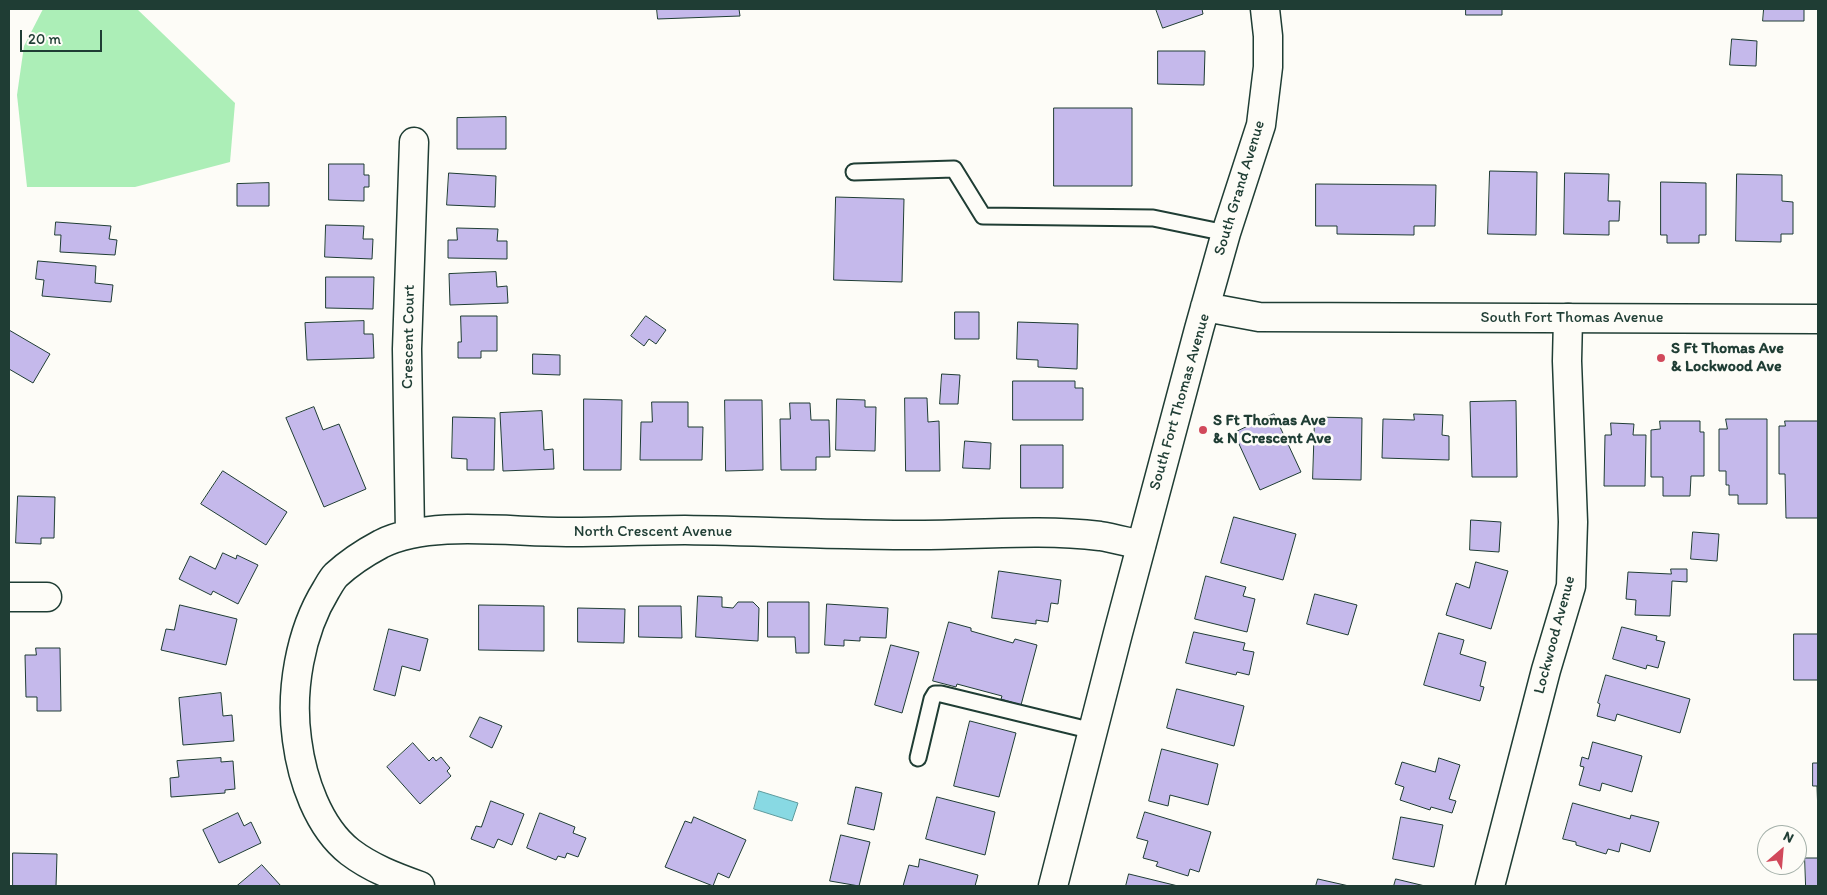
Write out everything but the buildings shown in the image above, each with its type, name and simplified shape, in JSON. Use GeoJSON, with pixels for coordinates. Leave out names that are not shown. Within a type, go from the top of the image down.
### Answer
{"type":"FeatureCollection","features":[{"type":"Feature","properties":{"kind":"street","name":"South Grand Avenue"},"geometry":{"type":"LineString","coordinates":[[1205,307],[1226,233],[1261,125],[1268,67],[1268,36],[1265,9]]}},
{"type":"Feature","properties":{"kind":"street","name":"Crescent Court"},"geometry":{"type":"LineString","coordinates":[[410,533],[407,349],[414,142]]}},
{"type":"Feature","properties":{"kind":"street","name":"South Fort Thomas Avenue"},"geometry":{"type":"LineString","coordinates":[[1053,886],[1205,307],[1259,317],[1818,319]]}},
{"type":"Feature","properties":{"kind":"street","name":"Lockwood Avenue"},"geometry":{"type":"LineString","coordinates":[[1490,886],[1546,670],[1570,586],[1573,522],[1567,361],[1568,318]]}},
{"type":"Feature","properties":{"kind":"street","name":"North Crescent Avenue"},"geometry":{"type":"LineString","coordinates":[[420,886],[387,874],[348,851],[335,836],[311,797],[302,769],[295,726],[298,664],[303,641],[319,601],[334,577],[360,557],[382,544],[410,533],[464,530],[544,532],[683,530],[919,535],[1049,533],[1101,536],[1141,545]]}},
{"type":"Feature","properties":{"kind":"street"},"geometry":{"type":"LineString","coordinates":[[9,597],[47,597]]}},
{"type":"Feature","properties":{"kind":"lane"},"geometry":{"type":"LineString","coordinates":[[854,172],[954,169],[983,216],[1153,218],[1226,233]]}},
{"type":"Feature","properties":{"kind":"lane"},"geometry":{"type":"LineString","coordinates":[[918,758],[932,699],[935,694],[1093,731]]}},
{"type":"Feature","properties":{"kind":"green space"},"geometry":{"type":"Polygon","coordinates":[[[43,9],[137,9],[235,103],[230,162],[135,187],[27,187],[17,95],[24,46],[43,9]]]}},
{"type":"Feature","properties":{"kind":"water"},"geometry":{"type":"Polygon","coordinates":[[[759,791],[798,803],[792,821],[754,809],[759,791]]]}},
{"type":"Feature","properties":{"kind":"place","name":"S Ft Thomas Ave & Lockwood Ave"},"geometry":{"type":"Point","coordinates":[1661,358]}},
{"type":"Feature","properties":{"kind":"place","name":"S Ft Thomas Ave & N Crescent Ave"},"geometry":{"type":"Point","coordinates":[1203,430]}}]}
